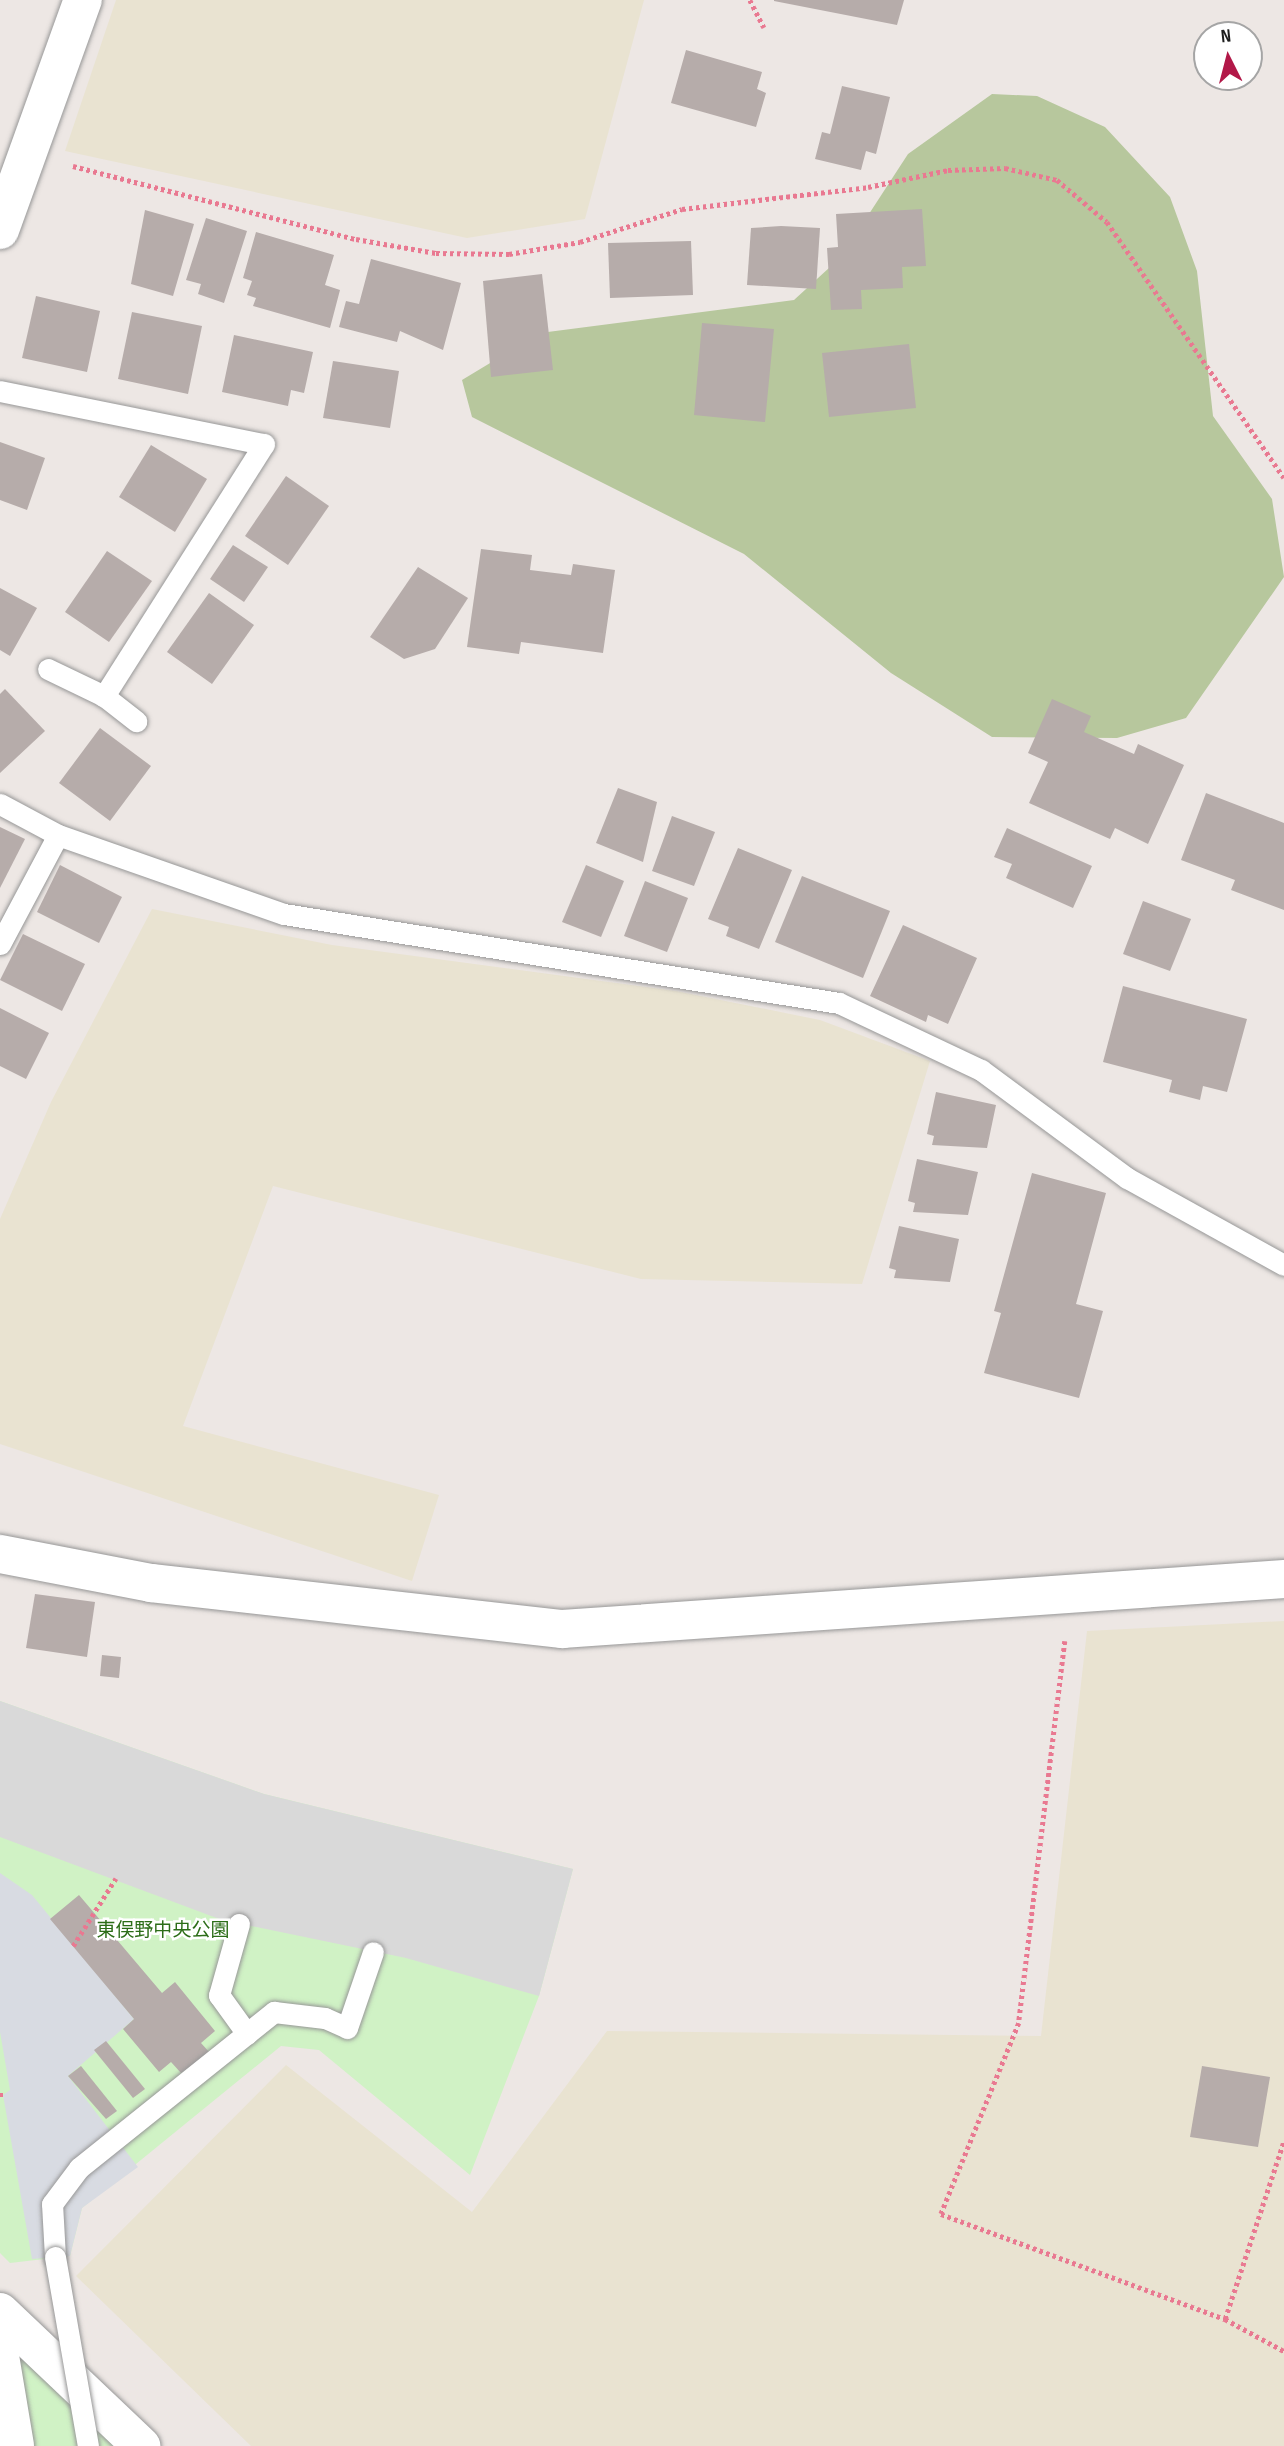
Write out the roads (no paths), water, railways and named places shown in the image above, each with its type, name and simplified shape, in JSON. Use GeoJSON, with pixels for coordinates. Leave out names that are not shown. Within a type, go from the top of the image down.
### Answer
{"type":"FeatureCollection","features":[{"type":"Feature","properties":{"kind":"street"},"geometry":{"type":"LineString","coordinates":[[0,230],[25,153],[83,0]]}},
{"type":"Feature","properties":{"kind":"street"},"geometry":{"type":"LineString","coordinates":[[0,1554],[151,1583],[562,1629],[1284,1579]]}},
{"type":"Feature","properties":{"kind":"street"},"geometry":{"type":"LineString","coordinates":[[0,2312],[141,2446]]}},
{"type":"Feature","properties":{"kind":"street"},"geometry":{"type":"LineString","coordinates":[[0,2356],[15,2446]]}},
{"type":"Feature","properties":{"kind":"lane"},"geometry":{"type":"LineString","coordinates":[[0,391],[264,444],[104,696]]}},
{"type":"Feature","properties":{"kind":"lane"},"geometry":{"type":"LineString","coordinates":[[48,668],[104,696],[136,721]]}},
{"type":"Feature","properties":{"kind":"lane"},"geometry":{"type":"LineString","coordinates":[[0,804],[58,835],[284,914],[839,1003],[981,1070],[1127,1178],[1284,1265]]}},
{"type":"Feature","properties":{"kind":"lane"},"geometry":{"type":"LineString","coordinates":[[0,944],[58,835]]}},
{"type":"Feature","properties":{"kind":"lane"},"geometry":{"type":"LineString","coordinates":[[239,1924],[219,1995],[247,2034]]}},
{"type":"Feature","properties":{"kind":"lane"},"geometry":{"type":"LineString","coordinates":[[88,2446],[55,2257],[52,2204],[79,2168],[274,2012],[325,2018],[347,2028],[373,1952]]}},
{"type":"Feature","properties":{"kind":"park label","name":"東俣野中央公園"},"geometry":{"type":"Point","coordinates":[163,1931]}}]}
